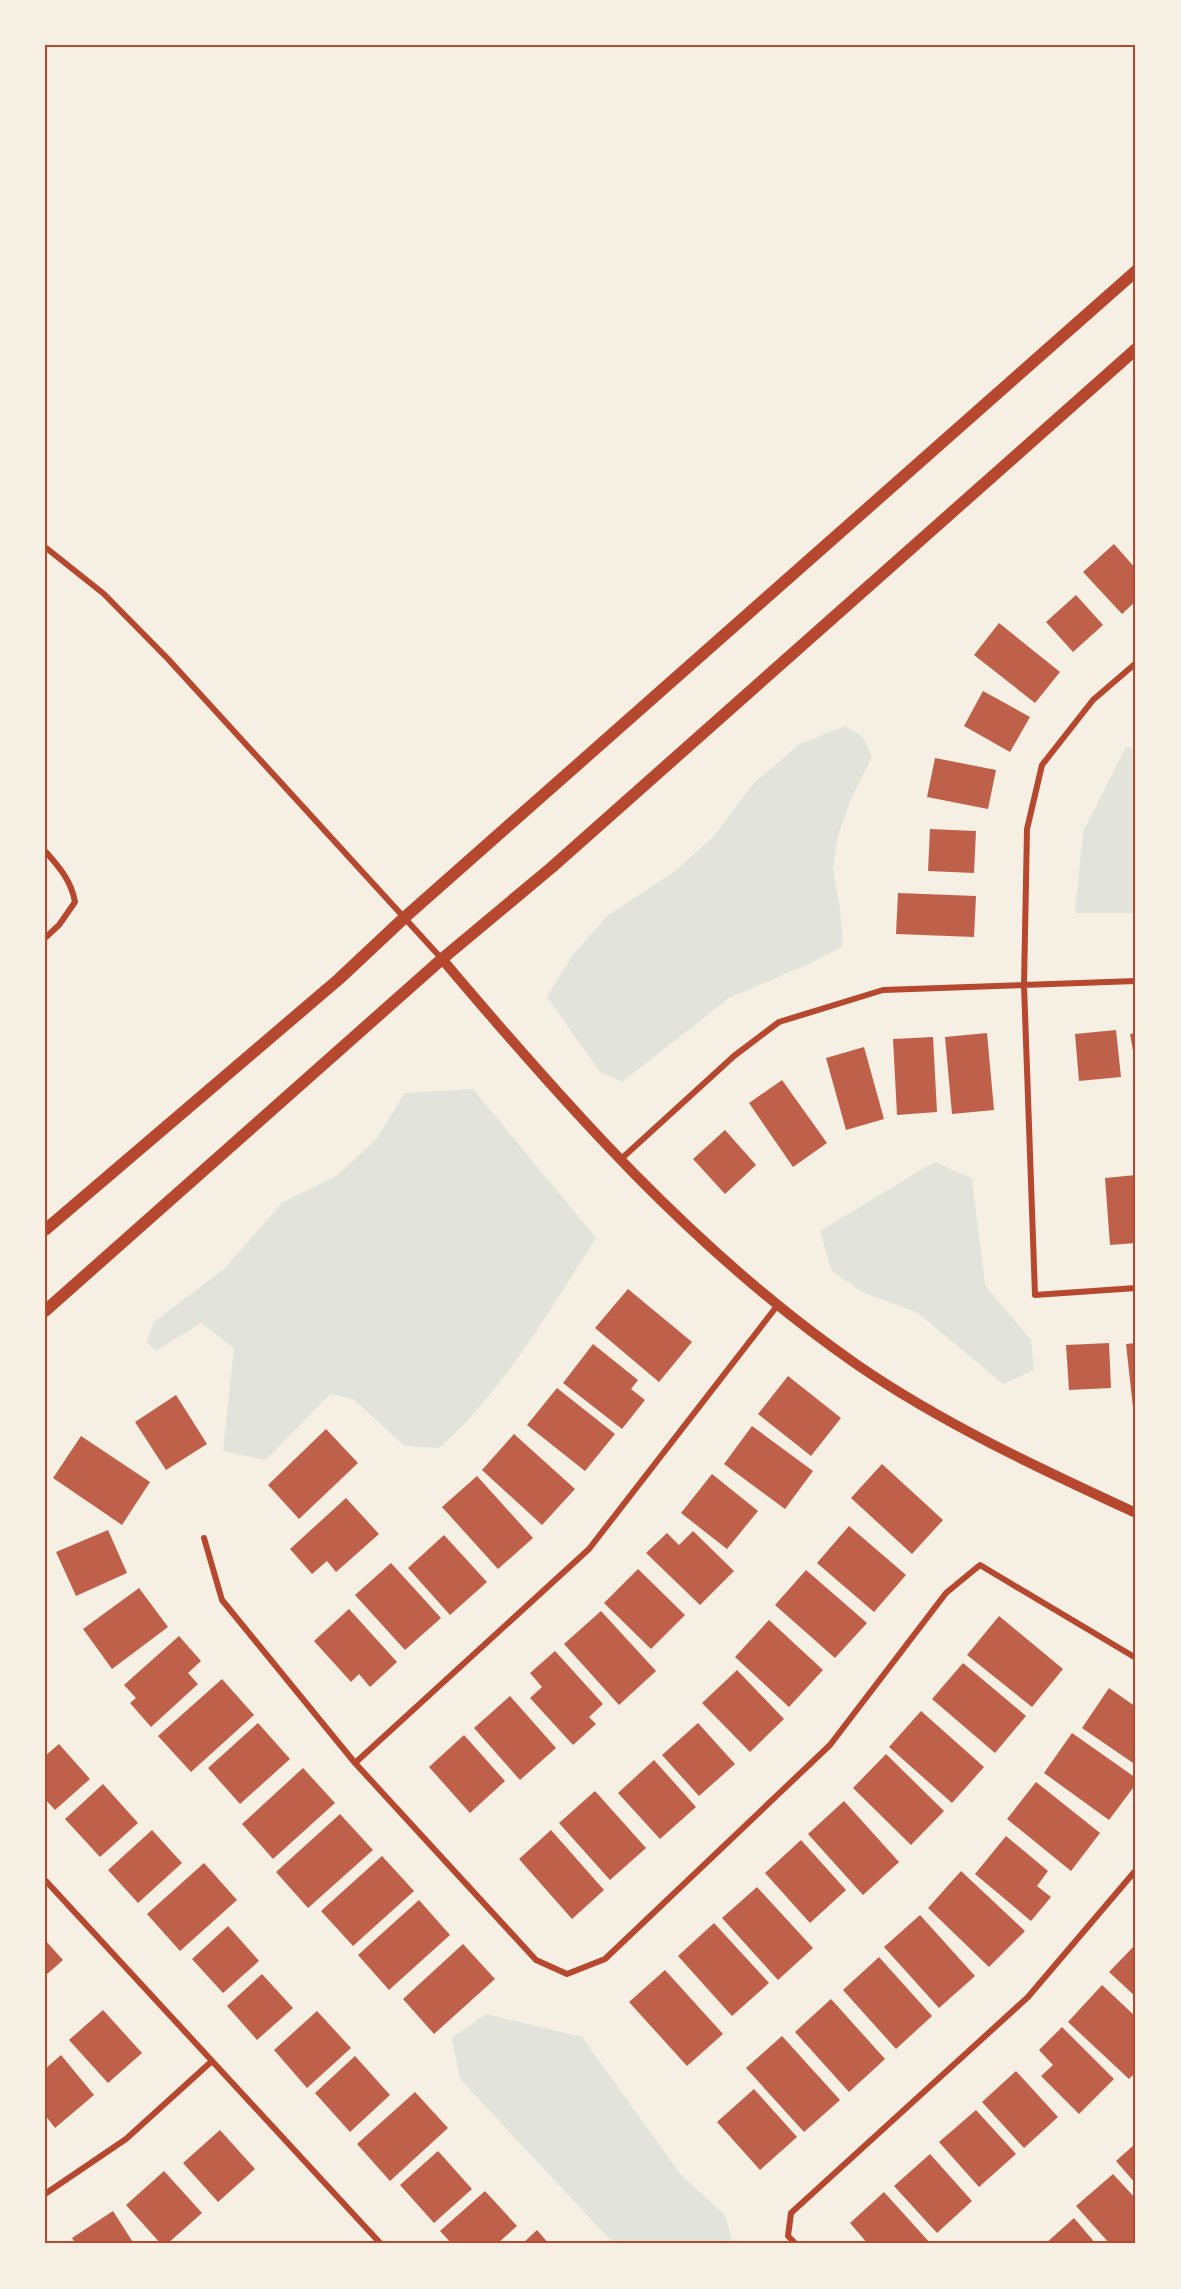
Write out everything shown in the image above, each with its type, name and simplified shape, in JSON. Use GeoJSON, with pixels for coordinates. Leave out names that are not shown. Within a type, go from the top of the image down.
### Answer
{"type":"FeatureCollection","features":[{"type":"Feature","properties":{"kind":"main road"},"geometry":{"type":"LineString","coordinates":[[45,1230],[339,979],[404,918],[1136,271]]}},
{"type":"Feature","properties":{"kind":"main road"},"geometry":{"type":"LineString","coordinates":[[45,1311],[442,959],[551,868],[1136,349]]}},
{"type":"Feature","properties":{"kind":"street"},"geometry":{"type":"LineString","coordinates":[[45,547],[104,594],[168,658],[442,959],[620,1161],[672,1213],[777,1306],[857,1364],[922,1405],[996,1446],[1136,1514]]}},
{"type":"Feature","properties":{"kind":"street"},"geometry":{"type":"LineString","coordinates":[[1136,663],[1093,700],[1042,765],[1026,829],[1024,985],[1035,1295],[1136,1288]]}},
{"type":"Feature","properties":{"kind":"street"},"geometry":{"type":"LineString","coordinates":[[45,851],[63,871],[75,902],[59,925],[45,938]]}},
{"type":"Feature","properties":{"kind":"street"},"geometry":{"type":"LineString","coordinates":[[620,1161],[734,1056],[780,1022],[883,990],[1136,981]]}},
{"type":"Feature","properties":{"kind":"street"},"geometry":{"type":"LineString","coordinates":[[355,1763],[589,1550],[777,1306]]}},
{"type":"Feature","properties":{"kind":"street"},"geometry":{"type":"LineString","coordinates":[[204,1538],[222,1600],[355,1763],[536,1960],[567,1974],[605,1959],[830,1745],[946,1593],[980,1564],[1136,1658]]}},
{"type":"Feature","properties":{"kind":"street"},"geometry":{"type":"LineString","coordinates":[[796,2244],[788,2236],[791,2213],[1028,1997],[1136,1870]]}},
{"type":"Feature","properties":{"kind":"street"},"geometry":{"type":"LineString","coordinates":[[45,1880],[381,2244]]}},
{"type":"Feature","properties":{"kind":"street"},"geometry":{"type":"LineString","coordinates":[[45,2194],[126,2139],[212,2061]]}},
{"type":"Feature","properties":{"kind":"shaded area"},"geometry":{"type":"Polygon","coordinates":[[[845,726],[862,736],[872,757],[851,799],[838,835],[833,869],[840,908],[843,946],[813,962],[729,998],[622,1082],[600,1072],[547,997],[572,956],[607,916],[675,871],[713,837],[754,783],[800,744],[845,726]]]}},
{"type":"Feature","properties":{"kind":"shaded area"},"geometry":{"type":"Polygon","coordinates":[[[1126,747],[1136,748],[1136,913],[1075,913],[1083,832],[1126,747]]]}},
{"type":"Feature","properties":{"kind":"shaded area"},"geometry":{"type":"Polygon","coordinates":[[[473,1089],[596,1238],[524,1349],[484,1402],[439,1448],[405,1446],[353,1399],[330,1394],[266,1460],[223,1451],[234,1348],[201,1323],[156,1351],[146,1342],[154,1322],[224,1269],[283,1202],[338,1175],[377,1138],[405,1093],[473,1089]]]}},
{"type":"Feature","properties":{"kind":"shaded area"},"geometry":{"type":"Polygon","coordinates":[[[934,1162],[972,1178],[985,1285],[1031,1340],[1034,1370],[1003,1384],[918,1313],[862,1292],[832,1271],[820,1231],[934,1162]]]}},
{"type":"Feature","properties":{"kind":"shaded area"},"geometry":{"type":"Polygon","coordinates":[[[486,2014],[582,2037],[681,2175],[725,2215],[733,2244],[614,2244],[460,2079],[452,2038],[486,2014]]]}},
{"type":"Feature","properties":{"kind":"building"},"geometry":{"type":"Polygon","coordinates":[[[1114,544],[1136,569],[1136,601],[1122,614],[1083,572],[1114,544]]]}},
{"type":"Feature","properties":{"kind":"building"},"geometry":{"type":"Polygon","coordinates":[[[1076,595],[1103,625],[1073,652],[1046,622],[1076,595]]]}},
{"type":"Feature","properties":{"kind":"building"},"geometry":{"type":"Polygon","coordinates":[[[999,623],[1060,672],[1035,703],[974,655],[999,623]]]}},
{"type":"Feature","properties":{"kind":"building"},"geometry":{"type":"Polygon","coordinates":[[[983,691],[1030,717],[1010,752],[964,726],[983,691]]]}},
{"type":"Feature","properties":{"kind":"building"},"geometry":{"type":"Polygon","coordinates":[[[935,758],[996,770],[988,809],[927,797],[935,758]]]}},
{"type":"Feature","properties":{"kind":"building"},"geometry":{"type":"Polygon","coordinates":[[[930,829],[976,831],[974,873],[928,871],[930,829]]]}},
{"type":"Feature","properties":{"kind":"building"},"geometry":{"type":"Polygon","coordinates":[[[898,893],[976,896],[974,937],[896,934],[898,893]]]}},
{"type":"Feature","properties":{"kind":"building"},"geometry":{"type":"Polygon","coordinates":[[[1116,1030],[1121,1077],[1079,1081],[1075,1034],[1116,1030]]]}},
{"type":"Feature","properties":{"kind":"building"},"geometry":{"type":"Polygon","coordinates":[[[987,1033],[994,1110],[952,1114],[945,1037],[987,1033]]]}},
{"type":"Feature","properties":{"kind":"building"},"geometry":{"type":"Polygon","coordinates":[[[1136,1033],[1136,1062],[1135,1062],[1130,1034],[1136,1033]]]}},
{"type":"Feature","properties":{"kind":"building"},"geometry":{"type":"Polygon","coordinates":[[[933,1037],[937,1112],[897,1115],[893,1039],[933,1037]]]}},
{"type":"Feature","properties":{"kind":"building"},"geometry":{"type":"Polygon","coordinates":[[[864,1047],[884,1119],[846,1130],[826,1058],[864,1047]]]}},
{"type":"Feature","properties":{"kind":"building"},"geometry":{"type":"Polygon","coordinates":[[[782,1080],[827,1143],[793,1167],[749,1103],[782,1080]]]}},
{"type":"Feature","properties":{"kind":"building"},"geometry":{"type":"Polygon","coordinates":[[[725,1130],[756,1165],[725,1194],[693,1159],[725,1130]]]}},
{"type":"Feature","properties":{"kind":"building"},"geometry":{"type":"Polygon","coordinates":[[[1136,1175],[1136,1243],[1110,1245],[1105,1178],[1136,1175]]]}},
{"type":"Feature","properties":{"kind":"building"},"geometry":{"type":"Polygon","coordinates":[[[628,1289],[692,1342],[659,1382],[595,1328],[628,1289]]]}},
{"type":"Feature","properties":{"kind":"building"},"geometry":{"type":"Polygon","coordinates":[[[1109,1343],[1111,1388],[1069,1390],[1066,1345],[1109,1343]]]}},
{"type":"Feature","properties":{"kind":"building"},"geometry":{"type":"Polygon","coordinates":[[[1136,1343],[1136,1417],[1134,1417],[1126,1344],[1136,1343]]]}},
{"type":"Feature","properties":{"kind":"building"},"geometry":{"type":"Polygon","coordinates":[[[593,1344],[638,1380],[631,1389],[645,1400],[622,1429],[563,1383],[593,1344]]]}},
{"type":"Feature","properties":{"kind":"building"},"geometry":{"type":"Polygon","coordinates":[[[788,1376],[841,1418],[811,1456],[758,1414],[788,1376]]]}},
{"type":"Feature","properties":{"kind":"building"},"geometry":{"type":"Polygon","coordinates":[[[557,1388],[615,1434],[585,1471],[527,1425],[557,1388]]]}},
{"type":"Feature","properties":{"kind":"building"},"geometry":{"type":"Polygon","coordinates":[[[176,1395],[207,1444],[166,1470],[135,1422],[176,1395]]]}},
{"type":"Feature","properties":{"kind":"building"},"geometry":{"type":"Polygon","coordinates":[[[752,1426],[813,1471],[785,1509],[724,1464],[752,1426]]]}},
{"type":"Feature","properties":{"kind":"building"},"geometry":{"type":"Polygon","coordinates":[[[326,1429],[358,1463],[299,1519],[268,1485],[326,1429]]]}},
{"type":"Feature","properties":{"kind":"building"},"geometry":{"type":"Polygon","coordinates":[[[514,1434],[575,1489],[542,1525],[482,1470],[514,1434]]]}},
{"type":"Feature","properties":{"kind":"building"},"geometry":{"type":"Polygon","coordinates":[[[81,1436],[150,1482],[122,1525],[53,1478],[81,1436]]]}},
{"type":"Feature","properties":{"kind":"building"},"geometry":{"type":"Polygon","coordinates":[[[882,1464],[943,1520],[912,1554],[851,1498],[882,1464]]]}},
{"type":"Feature","properties":{"kind":"building"},"geometry":{"type":"Polygon","coordinates":[[[712,1474],[758,1511],[727,1549],[681,1513],[712,1474]]]}},
{"type":"Feature","properties":{"kind":"building"},"geometry":{"type":"Polygon","coordinates":[[[477,1476],[533,1538],[498,1569],[442,1507],[477,1476]]]}},
{"type":"Feature","properties":{"kind":"building"},"geometry":{"type":"Polygon","coordinates":[[[346,1498],[379,1534],[336,1572],[327,1561],[312,1574],[290,1549],[346,1498]]]}},
{"type":"Feature","properties":{"kind":"building"},"geometry":{"type":"Polygon","coordinates":[[[849,1526],[906,1575],[874,1612],[817,1563],[849,1526]]]}},
{"type":"Feature","properties":{"kind":"building"},"geometry":{"type":"Polygon","coordinates":[[[108,1530],[127,1573],[76,1596],[56,1552],[108,1530]]]}},
{"type":"Feature","properties":{"kind":"building"},"geometry":{"type":"Polygon","coordinates":[[[693,1531],[734,1571],[700,1605],[646,1553],[667,1533],[679,1545],[693,1531]]]}},
{"type":"Feature","properties":{"kind":"building"},"geometry":{"type":"Polygon","coordinates":[[[444,1535],[487,1582],[450,1615],[408,1568],[444,1535]]]}},
{"type":"Feature","properties":{"kind":"building"},"geometry":{"type":"Polygon","coordinates":[[[391,1563],[441,1618],[405,1650],[355,1595],[391,1563]]]}},
{"type":"Feature","properties":{"kind":"building"},"geometry":{"type":"Polygon","coordinates":[[[638,1569],[685,1615],[651,1649],[604,1603],[638,1569]]]}},
{"type":"Feature","properties":{"kind":"building"},"geometry":{"type":"Polygon","coordinates":[[[806,1570],[867,1623],[835,1658],[775,1605],[806,1570]]]}},
{"type":"Feature","properties":{"kind":"building"},"geometry":{"type":"Polygon","coordinates":[[[139,1588],[168,1627],[112,1669],[83,1629],[139,1588]]]}},
{"type":"Feature","properties":{"kind":"building"},"geometry":{"type":"Polygon","coordinates":[[[349,1609],[397,1662],[370,1687],[359,1674],[351,1682],[314,1641],[349,1609]]]}},
{"type":"Feature","properties":{"kind":"building"},"geometry":{"type":"Polygon","coordinates":[[[601,1611],[656,1671],[619,1705],[564,1644],[601,1611]]]}},
{"type":"Feature","properties":{"kind":"building"},"geometry":{"type":"Polygon","coordinates":[[[999,1616],[1063,1669],[1032,1707],[967,1655],[999,1616]]]}},
{"type":"Feature","properties":{"kind":"building"},"geometry":{"type":"Polygon","coordinates":[[[769,1620],[823,1670],[789,1707],[735,1657],[769,1620]]]}},
{"type":"Feature","properties":{"kind":"building"},"geometry":{"type":"Polygon","coordinates":[[[179,1636],[201,1661],[188,1673],[198,1684],[151,1727],[130,1703],[136,1698],[124,1685],[179,1636]]]}},
{"type":"Feature","properties":{"kind":"building"},"geometry":{"type":"Polygon","coordinates":[[[555,1651],[603,1704],[589,1717],[596,1724],[573,1745],[530,1698],[542,1687],[530,1673],[555,1651]]]}},
{"type":"Feature","properties":{"kind":"building"},"geometry":{"type":"Polygon","coordinates":[[[963,1663],[1026,1716],[995,1753],[932,1699],[963,1663]]]}},
{"type":"Feature","properties":{"kind":"building"},"geometry":{"type":"Polygon","coordinates":[[[737,1670],[784,1719],[750,1752],[702,1703],[737,1670]]]}},
{"type":"Feature","properties":{"kind":"building"},"geometry":{"type":"Polygon","coordinates":[[[222,1679],[254,1715],[191,1772],[158,1736],[222,1679]]]}},
{"type":"Feature","properties":{"kind":"building"},"geometry":{"type":"Polygon","coordinates":[[[1109,1688],[1136,1707],[1136,1765],[1082,1728],[1109,1688]]]}},
{"type":"Feature","properties":{"kind":"building"},"geometry":{"type":"Polygon","coordinates":[[[510,1696],[556,1748],[520,1780],[474,1728],[510,1696]]]}},
{"type":"Feature","properties":{"kind":"building"},"geometry":{"type":"Polygon","coordinates":[[[921,1711],[984,1767],[952,1803],[889,1747],[921,1711]]]}},
{"type":"Feature","properties":{"kind":"building"},"geometry":{"type":"Polygon","coordinates":[[[258,1723],[290,1759],[240,1804],[208,1768],[258,1723]]]}},
{"type":"Feature","properties":{"kind":"building"},"geometry":{"type":"Polygon","coordinates":[[[698,1723],[735,1764],[699,1796],[662,1755],[698,1723]]]}},
{"type":"Feature","properties":{"kind":"building"},"geometry":{"type":"Polygon","coordinates":[[[1072,1733],[1136,1778],[1136,1784],[1109,1820],[1044,1773],[1072,1733]]]}},
{"type":"Feature","properties":{"kind":"building"},"geometry":{"type":"Polygon","coordinates":[[[464,1735],[505,1781],[470,1813],[429,1767],[464,1735]]]}},
{"type":"Feature","properties":{"kind":"building"},"geometry":{"type":"Polygon","coordinates":[[[59,1744],[90,1779],[55,1810],[45,1799],[45,1756],[59,1744]]]}},
{"type":"Feature","properties":{"kind":"building"},"geometry":{"type":"Polygon","coordinates":[[[886,1754],[944,1811],[911,1845],[853,1788],[886,1754]]]}},
{"type":"Feature","properties":{"kind":"building"},"geometry":{"type":"Polygon","coordinates":[[[654,1760],[696,1807],[660,1839],[618,1793],[654,1760]]]}},
{"type":"Feature","properties":{"kind":"building"},"geometry":{"type":"Polygon","coordinates":[[[303,1768],[335,1803],[273,1859],[242,1824],[303,1768]]]}},
{"type":"Feature","properties":{"kind":"building"},"geometry":{"type":"Polygon","coordinates":[[[1036,1782],[1100,1833],[1071,1871],[1007,1819],[1036,1782]]]}},
{"type":"Feature","properties":{"kind":"building"},"geometry":{"type":"Polygon","coordinates":[[[103,1784],[138,1823],[100,1857],[65,1819],[103,1784]]]}},
{"type":"Feature","properties":{"kind":"building"},"geometry":{"type":"Polygon","coordinates":[[[595,1791],[646,1848],[610,1880],[559,1823],[595,1791]]]}},
{"type":"Feature","properties":{"kind":"building"},"geometry":{"type":"Polygon","coordinates":[[[844,1801],[899,1862],[863,1895],[808,1834],[844,1801]]]}},
{"type":"Feature","properties":{"kind":"building"},"geometry":{"type":"Polygon","coordinates":[[[340,1814],[373,1850],[308,1908],[276,1872],[340,1814]]]}},
{"type":"Feature","properties":{"kind":"building"},"geometry":{"type":"Polygon","coordinates":[[[152,1830],[182,1863],[138,1903],[108,1870],[152,1830]]]}},
{"type":"Feature","properties":{"kind":"building"},"geometry":{"type":"Polygon","coordinates":[[[551,1830],[604,1890],[572,1919],[519,1859],[551,1830]]]}},
{"type":"Feature","properties":{"kind":"building"},"geometry":{"type":"Polygon","coordinates":[[[1006,1836],[1048,1871],[1037,1886],[1051,1897],[1031,1921],[975,1874],[1006,1836]]]}},
{"type":"Feature","properties":{"kind":"building"},"geometry":{"type":"Polygon","coordinates":[[[801,1840],[846,1890],[810,1923],[765,1873],[801,1840]]]}},
{"type":"Feature","properties":{"kind":"building"},"geometry":{"type":"Polygon","coordinates":[[[382,1856],[414,1891],[353,1946],[321,1911],[382,1856]]]}},
{"type":"Feature","properties":{"kind":"building"},"geometry":{"type":"Polygon","coordinates":[[[204,1863],[237,1900],[180,1951],[147,1914],[204,1863]]]}},
{"type":"Feature","properties":{"kind":"building"},"geometry":{"type":"Polygon","coordinates":[[[961,1871],[1025,1931],[989,1967],[928,1908],[961,1871]]]}},
{"type":"Feature","properties":{"kind":"building"},"geometry":{"type":"Polygon","coordinates":[[[757,1887],[813,1948],[778,1980],[722,1918],[757,1887]]]}},
{"type":"Feature","properties":{"kind":"building"},"geometry":{"type":"Polygon","coordinates":[[[419,1900],[450,1935],[389,1990],[358,1955],[419,1900]]]}},
{"type":"Feature","properties":{"kind":"building"},"geometry":{"type":"Polygon","coordinates":[[[920,1915],[975,1976],[939,2008],[884,1947],[920,1915]]]}},
{"type":"Feature","properties":{"kind":"building"},"geometry":{"type":"Polygon","coordinates":[[[714,1923],[769,1983],[732,2016],[678,1956],[714,1923]]]}},
{"type":"Feature","properties":{"kind":"building"},"geometry":{"type":"Polygon","coordinates":[[[228,1926],[259,1961],[223,1993],[192,1959],[228,1926]]]}},
{"type":"Feature","properties":{"kind":"building"},"geometry":{"type":"Polygon","coordinates":[[[45,1940],[63,1960],[45,1976],[45,1940]]]}},
{"type":"Feature","properties":{"kind":"building"},"geometry":{"type":"Polygon","coordinates":[[[463,1944],[495,1979],[434,2034],[403,1999],[463,1944]]]}},
{"type":"Feature","properties":{"kind":"building"},"geometry":{"type":"Polygon","coordinates":[[[1136,1944],[1136,1997],[1109,1972],[1136,1944]]]}},
{"type":"Feature","properties":{"kind":"building"},"geometry":{"type":"Polygon","coordinates":[[[879,1957],[932,2016],[896,2049],[843,1990],[879,1957]]]}},
{"type":"Feature","properties":{"kind":"building"},"geometry":{"type":"Polygon","coordinates":[[[665,1970],[723,2034],[687,2066],[629,2002],[665,1970]]]}},
{"type":"Feature","properties":{"kind":"building"},"geometry":{"type":"Polygon","coordinates":[[[262,1974],[293,2008],[257,2040],[227,2006],[262,1974]]]}},
{"type":"Feature","properties":{"kind":"building"},"geometry":{"type":"Polygon","coordinates":[[[1102,1985],[1136,2017],[1136,2072],[1129,2079],[1068,2022],[1102,1985]]]}},
{"type":"Feature","properties":{"kind":"building"},"geometry":{"type":"Polygon","coordinates":[[[831,1999],[885,2059],[849,2092],[795,2032],[831,1999]]]}},
{"type":"Feature","properties":{"kind":"building"},"geometry":{"type":"Polygon","coordinates":[[[103,2010],[142,2053],[108,2083],[69,2040],[103,2010]]]}},
{"type":"Feature","properties":{"kind":"building"},"geometry":{"type":"Polygon","coordinates":[[[317,2011],[351,2048],[307,2088],[274,2050],[317,2011]]]}},
{"type":"Feature","properties":{"kind":"building"},"geometry":{"type":"Polygon","coordinates":[[[1062,2027],[1114,2079],[1079,2114],[1041,2076],[1053,2065],[1039,2050],[1062,2027]]]}},
{"type":"Feature","properties":{"kind":"building"},"geometry":{"type":"Polygon","coordinates":[[[782,2036],[840,2100],[804,2132],[746,2068],[782,2036]]]}},
{"type":"Feature","properties":{"kind":"building"},"geometry":{"type":"Polygon","coordinates":[[[61,2055],[94,2095],[55,2128],[45,2115],[45,2069],[61,2055]]]}},
{"type":"Feature","properties":{"kind":"building"},"geometry":{"type":"Polygon","coordinates":[[[355,2056],[390,2095],[350,2132],[315,2093],[355,2056]]]}},
{"type":"Feature","properties":{"kind":"building"},"geometry":{"type":"Polygon","coordinates":[[[1016,2071],[1058,2117],[1024,2148],[982,2102],[1016,2071]]]}},
{"type":"Feature","properties":{"kind":"building"},"geometry":{"type":"Polygon","coordinates":[[[754,2089],[797,2137],[760,2170],[717,2122],[754,2089]]]}},
{"type":"Feature","properties":{"kind":"building"},"geometry":{"type":"Polygon","coordinates":[[[415,2092],[448,2128],[390,2181],[357,2144],[415,2092]]]}},
{"type":"Feature","properties":{"kind":"building"},"geometry":{"type":"Polygon","coordinates":[[[976,2110],[1016,2154],[979,2187],[939,2142],[976,2110]]]}},
{"type":"Feature","properties":{"kind":"building"},"geometry":{"type":"Polygon","coordinates":[[[220,2130],[255,2169],[218,2202],[183,2163],[220,2130]]]}},
{"type":"Feature","properties":{"kind":"building"},"geometry":{"type":"Polygon","coordinates":[[[1136,2143],[1136,2184],[1116,2161],[1136,2143]]]}},
{"type":"Feature","properties":{"kind":"building"},"geometry":{"type":"Polygon","coordinates":[[[438,2151],[472,2189],[434,2223],[400,2185],[438,2151]]]}},
{"type":"Feature","properties":{"kind":"building"},"geometry":{"type":"Polygon","coordinates":[[[930,2154],[972,2201],[937,2233],[894,2186],[930,2154]]]}},
{"type":"Feature","properties":{"kind":"building"},"geometry":{"type":"Polygon","coordinates":[[[164,2171],[202,2213],[167,2244],[161,2244],[126,2205],[164,2171]]]}},
{"type":"Feature","properties":{"kind":"building"},"geometry":{"type":"Polygon","coordinates":[[[1113,2174],[1136,2199],[1136,2240],[1131,2244],[1110,2244],[1076,2206],[1113,2174]]]}},
{"type":"Feature","properties":{"kind":"building"},"geometry":{"type":"Polygon","coordinates":[[[485,2191],[517,2226],[497,2244],[452,2244],[440,2231],[485,2191]]]}},
{"type":"Feature","properties":{"kind":"building"},"geometry":{"type":"Polygon","coordinates":[[[884,2192],[931,2244],[868,2244],[850,2223],[884,2192]]]}},
{"type":"Feature","properties":{"kind":"building"},"geometry":{"type":"Polygon","coordinates":[[[113,2211],[134,2244],[76,2244],[72,2238],[113,2211]]]}},
{"type":"Feature","properties":{"kind":"building"},"geometry":{"type":"Polygon","coordinates":[[[1074,2218],[1096,2244],[1045,2244],[1074,2218]]]}},
{"type":"Feature","properties":{"kind":"building"},"geometry":{"type":"Polygon","coordinates":[[[537,2230],[549,2244],[522,2244],[537,2230]]]}}]}
